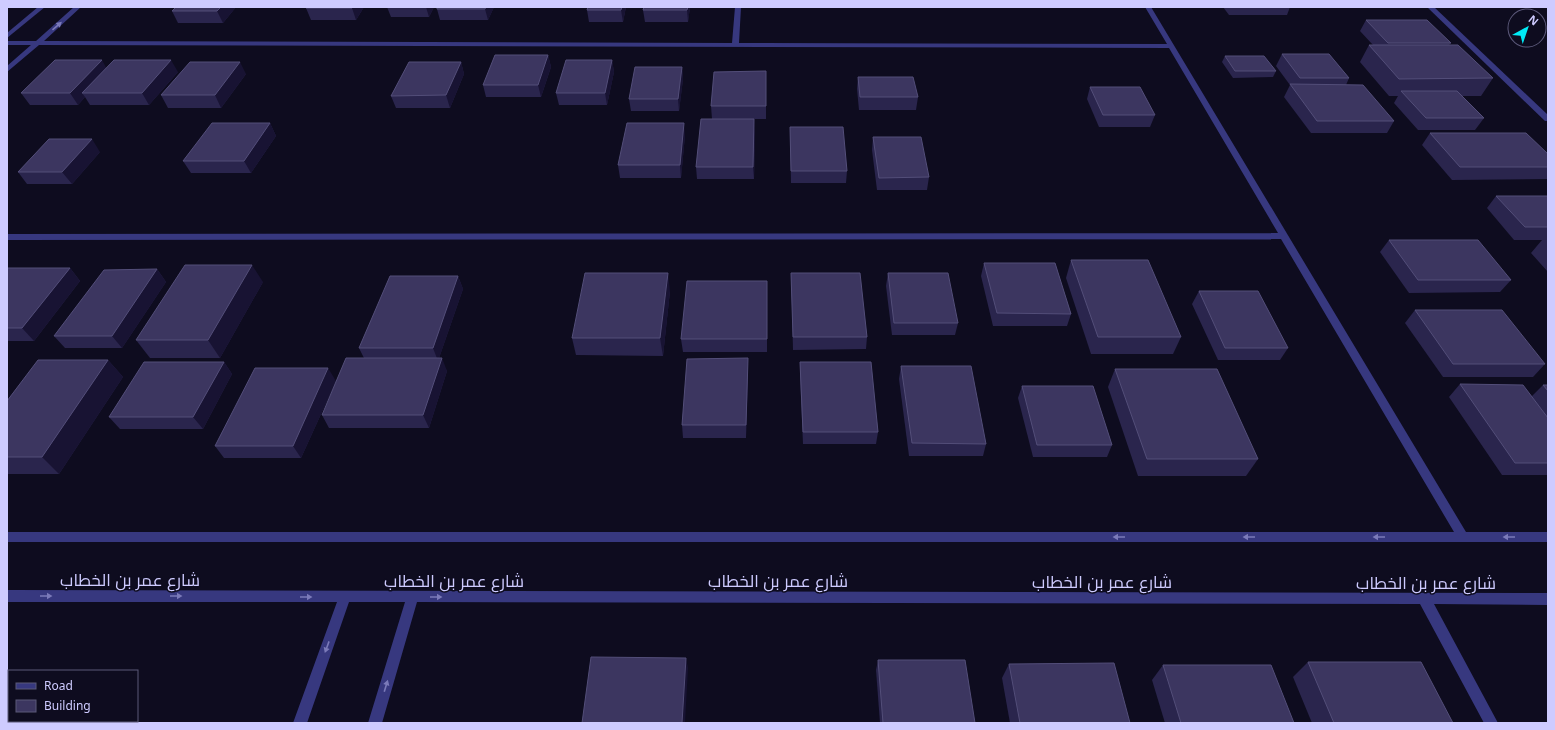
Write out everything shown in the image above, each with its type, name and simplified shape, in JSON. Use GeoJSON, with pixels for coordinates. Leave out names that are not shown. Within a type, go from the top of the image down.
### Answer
{"type":"FeatureCollection","features":[{"type":"Feature","properties":{"kind":"street"},"geometry":{"type":"LineString","coordinates":[[7,36],[42,7]]}},
{"type":"Feature","properties":{"kind":"street"},"geometry":{"type":"LineString","coordinates":[[7,70],[78,7]]}},
{"type":"Feature","properties":{"kind":"street"},"geometry":{"type":"LineString","coordinates":[[735,45],[738,7]]}},
{"type":"Feature","properties":{"kind":"street"},"geometry":{"type":"LineString","coordinates":[[1148,7],[1463,537]]}},
{"type":"Feature","properties":{"kind":"street"},"geometry":{"type":"LineString","coordinates":[[1430,7],[1548,119]]}},
{"type":"Feature","properties":{"kind":"street"},"geometry":{"type":"LineString","coordinates":[[7,43],[1171,46]]}},
{"type":"Feature","properties":{"kind":"street"},"geometry":{"type":"LineString","coordinates":[[7,237],[1284,236]]}},
{"type":"Feature","properties":{"kind":"street"},"geometry":{"type":"LineString","coordinates":[[7,537],[1548,537]]}},
{"type":"Feature","properties":{"kind":"street","name":"شارع عمر بن الخطاب"},"geometry":{"type":"LineString","coordinates":[[7,596],[1548,599]]}},
{"type":"Feature","properties":{"kind":"street"},"geometry":{"type":"LineString","coordinates":[[374,723],[413,596]]}},
{"type":"Feature","properties":{"kind":"street"},"geometry":{"type":"LineString","coordinates":[[300,723],[345,597]]}},
{"type":"Feature","properties":{"kind":"street"},"geometry":{"type":"LineString","coordinates":[[1424,599],[1491,723]]}},
{"type":"Feature","properties":{"kind":"building"},"geometry":{"type":"Polygon","coordinates":[[[176,7],[221,7],[217,11],[172,11],[176,7]]]}},
{"type":"Feature","properties":{"kind":"building"},"geometry":{"type":"Polygon","coordinates":[[[352,7],[352,8],[306,8],[352,7]]]}},
{"type":"Feature","properties":{"kind":"building"},"geometry":{"type":"Polygon","coordinates":[[[437,7],[486,7],[485,9],[437,9],[437,7]]]}},
{"type":"Feature","properties":{"kind":"building"},"geometry":{"type":"Polygon","coordinates":[[[588,7],[622,7],[621,10],[587,10],[588,7]]]}},
{"type":"Feature","properties":{"kind":"building"},"geometry":{"type":"Polygon","coordinates":[[[644,7],[688,7],[687,10],[643,10],[644,7]]]}},
{"type":"Feature","properties":{"kind":"building"},"geometry":{"type":"Polygon","coordinates":[[[1366,20],[1427,20],[1451,43],[1388,43],[1366,20]]]}},
{"type":"Feature","properties":{"kind":"building"},"geometry":{"type":"Polygon","coordinates":[[[1369,45],[1458,45],[1493,78],[1399,79],[1369,45]]]}},
{"type":"Feature","properties":{"kind":"building"},"geometry":{"type":"Polygon","coordinates":[[[1282,54],[1329,54],[1349,78],[1300,78],[1282,54]]]}},
{"type":"Feature","properties":{"kind":"building"},"geometry":{"type":"Polygon","coordinates":[[[495,55],[548,55],[538,85],[483,85],[495,55]]]}},
{"type":"Feature","properties":{"kind":"building"},"geometry":{"type":"Polygon","coordinates":[[[1225,56],[1264,56],[1276,71],[1235,71],[1225,56]]]}},
{"type":"Feature","properties":{"kind":"building"},"geometry":{"type":"Polygon","coordinates":[[[55,60],[102,60],[70,93],[21,93],[55,60]]]}},
{"type":"Feature","properties":{"kind":"building"},"geometry":{"type":"Polygon","coordinates":[[[114,60],[171,60],[142,93],[82,93],[114,60]]]}},
{"type":"Feature","properties":{"kind":"building"},"geometry":{"type":"Polygon","coordinates":[[[566,60],[612,60],[605,93],[556,93],[566,60]]]}},
{"type":"Feature","properties":{"kind":"building"},"geometry":{"type":"Polygon","coordinates":[[[190,62],[240,62],[215,95],[161,95],[190,62]]]}},
{"type":"Feature","properties":{"kind":"building"},"geometry":{"type":"Polygon","coordinates":[[[409,62],[461,62],[446,95],[391,96],[409,62]]]}},
{"type":"Feature","properties":{"kind":"building"},"geometry":{"type":"Polygon","coordinates":[[[635,67],[682,67],[678,99],[629,99],[635,67]]]}},
{"type":"Feature","properties":{"kind":"building"},"geometry":{"type":"Polygon","coordinates":[[[766,71],[766,106],[711,106],[714,72],[766,71]]]}},
{"type":"Feature","properties":{"kind":"building"},"geometry":{"type":"Polygon","coordinates":[[[858,77],[913,77],[918,97],[860,97],[858,77]]]}},
{"type":"Feature","properties":{"kind":"building"},"geometry":{"type":"Polygon","coordinates":[[[1290,84],[1363,85],[1394,121],[1317,121],[1290,84]]]}},
{"type":"Feature","properties":{"kind":"building"},"geometry":{"type":"Polygon","coordinates":[[[1090,87],[1140,87],[1155,115],[1103,115],[1090,87]]]}},
{"type":"Feature","properties":{"kind":"building"},"geometry":{"type":"Polygon","coordinates":[[[1401,91],[1457,91],[1484,118],[1426,118],[1401,91]]]}},
{"type":"Feature","properties":{"kind":"building"},"geometry":{"type":"Polygon","coordinates":[[[701,119],[754,119],[753,167],[696,167],[701,119]]]}},
{"type":"Feature","properties":{"kind":"building"},"geometry":{"type":"Polygon","coordinates":[[[212,123],[270,123],[244,161],[183,161],[212,123]]]}},
{"type":"Feature","properties":{"kind":"building"},"geometry":{"type":"Polygon","coordinates":[[[627,123],[684,123],[680,165],[618,165],[627,123]]]}},
{"type":"Feature","properties":{"kind":"building"},"geometry":{"type":"Polygon","coordinates":[[[790,127],[843,127],[847,171],[791,171],[790,127]]]}},
{"type":"Feature","properties":{"kind":"building"},"geometry":{"type":"Polygon","coordinates":[[[1430,133],[1526,133],[1548,154],[1548,167],[1460,167],[1430,133]]]}},
{"type":"Feature","properties":{"kind":"building"},"geometry":{"type":"Polygon","coordinates":[[[873,137],[921,137],[929,177],[879,178],[873,137]]]}},
{"type":"Feature","properties":{"kind":"building"},"geometry":{"type":"Polygon","coordinates":[[[49,139],[92,139],[62,172],[18,172],[49,139]]]}},
{"type":"Feature","properties":{"kind":"building"},"geometry":{"type":"Polygon","coordinates":[[[1496,196],[1548,196],[1548,227],[1525,227],[1496,196]]]}},
{"type":"Feature","properties":{"kind":"building"},"geometry":{"type":"Polygon","coordinates":[[[1389,240],[1478,240],[1511,280],[1418,280],[1389,240]]]}},
{"type":"Feature","properties":{"kind":"building"},"geometry":{"type":"Polygon","coordinates":[[[1071,260],[1148,260],[1181,337],[1098,337],[1071,260]]]}},
{"type":"Feature","properties":{"kind":"building"},"geometry":{"type":"Polygon","coordinates":[[[984,263],[1055,263],[1071,314],[997,313],[984,263]]]}},
{"type":"Feature","properties":{"kind":"building"},"geometry":{"type":"Polygon","coordinates":[[[185,265],[252,265],[208,340],[136,340],[185,265]]]}},
{"type":"Feature","properties":{"kind":"building"},"geometry":{"type":"Polygon","coordinates":[[[7,268],[70,268],[22,328],[7,328],[7,268]]]}},
{"type":"Feature","properties":{"kind":"building"},"geometry":{"type":"Polygon","coordinates":[[[157,269],[112,336],[54,336],[104,270],[157,269]]]}},
{"type":"Feature","properties":{"kind":"building"},"geometry":{"type":"Polygon","coordinates":[[[585,273],[668,273],[660,338],[572,338],[585,273]]]}},
{"type":"Feature","properties":{"kind":"building"},"geometry":{"type":"Polygon","coordinates":[[[791,273],[860,273],[867,337],[793,337],[791,273]]]}},
{"type":"Feature","properties":{"kind":"building"},"geometry":{"type":"Polygon","coordinates":[[[888,273],[948,273],[958,323],[894,323],[888,273]]]}},
{"type":"Feature","properties":{"kind":"building"},"geometry":{"type":"Polygon","coordinates":[[[390,276],[458,276],[433,348],[359,348],[390,276]]]}},
{"type":"Feature","properties":{"kind":"building"},"geometry":{"type":"Polygon","coordinates":[[[687,281],[767,281],[767,339],[681,339],[687,281]]]}},
{"type":"Feature","properties":{"kind":"building"},"geometry":{"type":"Polygon","coordinates":[[[1199,291],[1258,291],[1288,348],[1225,348],[1199,291]]]}},
{"type":"Feature","properties":{"kind":"building"},"geometry":{"type":"Polygon","coordinates":[[[1415,310],[1502,310],[1545,364],[1453,364],[1415,310]]]}},
{"type":"Feature","properties":{"kind":"building"},"geometry":{"type":"Polygon","coordinates":[[[346,358],[442,358],[423,415],[322,415],[346,358]]]}},
{"type":"Feature","properties":{"kind":"building"},"geometry":{"type":"Polygon","coordinates":[[[748,358],[746,425],[682,425],[687,359],[748,358]]]}},
{"type":"Feature","properties":{"kind":"building"},"geometry":{"type":"Polygon","coordinates":[[[38,360],[108,360],[42,457],[7,457],[7,401],[38,360]]]}},
{"type":"Feature","properties":{"kind":"building"},"geometry":{"type":"Polygon","coordinates":[[[144,362],[224,362],[193,417],[109,417],[144,362]]]}},
{"type":"Feature","properties":{"kind":"building"},"geometry":{"type":"Polygon","coordinates":[[[800,362],[871,362],[878,432],[803,432],[800,362]]]}},
{"type":"Feature","properties":{"kind":"building"},"geometry":{"type":"Polygon","coordinates":[[[901,366],[971,366],[986,444],[912,443],[901,366]]]}},
{"type":"Feature","properties":{"kind":"building"},"geometry":{"type":"Polygon","coordinates":[[[255,368],[328,368],[293,446],[215,446],[255,368]]]}},
{"type":"Feature","properties":{"kind":"building"},"geometry":{"type":"Polygon","coordinates":[[[1115,369],[1217,369],[1258,459],[1147,459],[1115,369]]]}},
{"type":"Feature","properties":{"kind":"building"},"geometry":{"type":"Polygon","coordinates":[[[1460,384],[1523,385],[1548,418],[1548,463],[1515,463],[1460,384]]]}},
{"type":"Feature","properties":{"kind":"building"},"geometry":{"type":"Polygon","coordinates":[[[1543,385],[1548,385],[1548,391],[1543,385]]]}},
{"type":"Feature","properties":{"kind":"building"},"geometry":{"type":"Polygon","coordinates":[[[1022,386],[1093,386],[1112,445],[1037,445],[1022,386]]]}},
{"type":"Feature","properties":{"kind":"building"},"geometry":{"type":"Polygon","coordinates":[[[591,657],[686,658],[682,723],[582,723],[591,657]]]}},
{"type":"Feature","properties":{"kind":"building"},"geometry":{"type":"Polygon","coordinates":[[[878,660],[965,660],[975,723],[883,723],[878,660]]]}},
{"type":"Feature","properties":{"kind":"building"},"geometry":{"type":"Polygon","coordinates":[[[1308,662],[1421,662],[1453,723],[1334,723],[1308,662]]]}},
{"type":"Feature","properties":{"kind":"building"},"geometry":{"type":"Polygon","coordinates":[[[1114,663],[1130,723],[1020,723],[1009,664],[1114,663]]]}},
{"type":"Feature","properties":{"kind":"building"},"geometry":{"type":"Polygon","coordinates":[[[1163,665],[1271,665],[1294,723],[1181,723],[1163,665]]]}}]}
